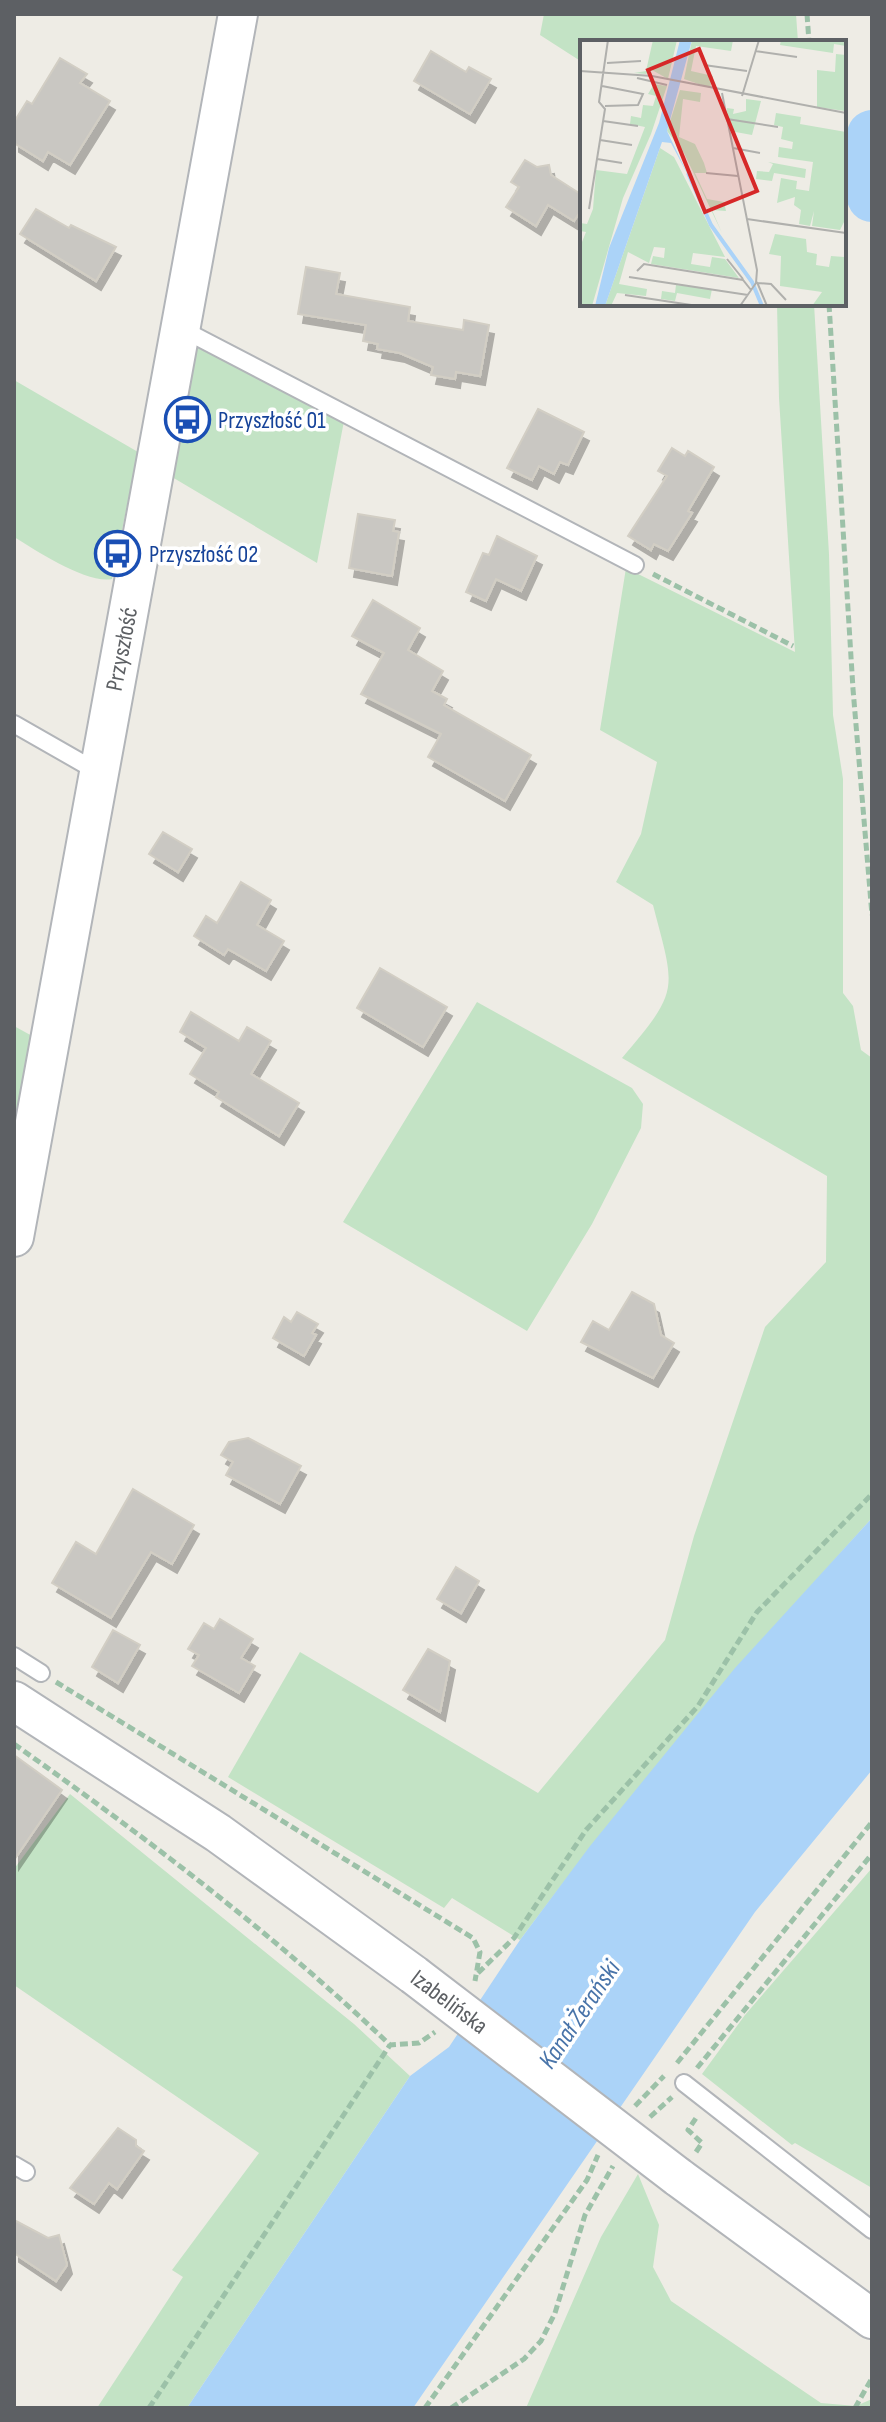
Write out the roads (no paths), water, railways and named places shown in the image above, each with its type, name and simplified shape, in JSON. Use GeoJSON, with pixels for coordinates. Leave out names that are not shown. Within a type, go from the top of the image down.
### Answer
{"type":"FeatureCollection","features":[{"type":"Feature","properties":{"kind":"street","name":"Przyszłość"},"geometry":{"type":"LineString","coordinates":[[14,1237],[238,14]]}},
{"type":"Feature","properties":{"kind":"street","name":"Izabelińska"},"geometry":{"type":"LineString","coordinates":[[14,1701],[218,1833],[683,2170],[872,2319]]}},
{"type":"Feature","properties":{"kind":"lane"},"geometry":{"type":"LineString","coordinates":[[182,329],[635,565]]}},
{"type":"Feature","properties":{"kind":"lane"},"geometry":{"type":"LineString","coordinates":[[14,724],[98,772]]}},
{"type":"Feature","properties":{"kind":"lane"},"geometry":{"type":"LineString","coordinates":[[14,1656],[41,1673]]}},
{"type":"Feature","properties":{"kind":"lane"},"geometry":{"type":"LineString","coordinates":[[684,2083],[872,2230]]}},
{"type":"Feature","properties":{"kind":"water","name":"Kanał Żerański"},"geometry":{"type":"Polygon","coordinates":[[[872,1518],[872,1770],[755,1912],[413,2408],[187,2408],[410,2076],[449,2047],[520,1940],[590,1846],[735,1668],[872,1518]]]}},
{"type":"Feature","properties":{"kind":"waterway"},"geometry":{"type":"LineString","coordinates":[[872,135],[866,182],[872,197]]}},
{"type":"Feature","properties":{"kind":"place","name":"Przyszłość 01"},"geometry":{"type":"Point","coordinates":[187,420]}},
{"type":"Feature","properties":{"kind":"place","name":"Przyszłość 02"},"geometry":{"type":"Point","coordinates":[118,554]}}]}
